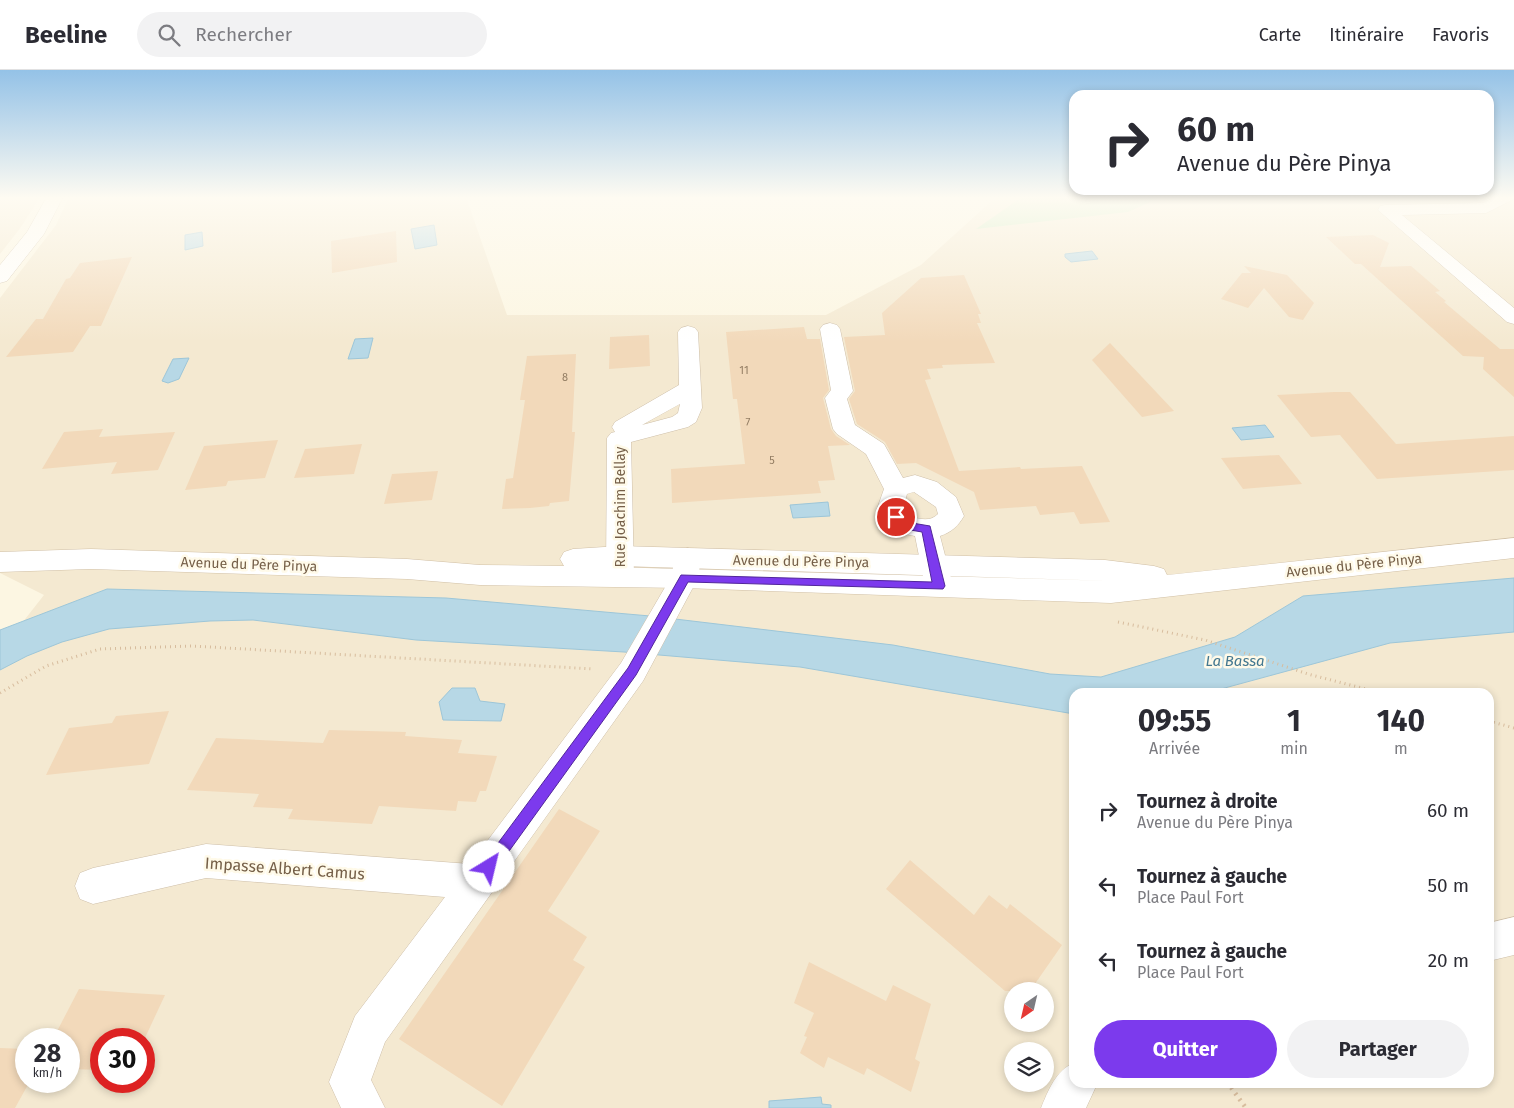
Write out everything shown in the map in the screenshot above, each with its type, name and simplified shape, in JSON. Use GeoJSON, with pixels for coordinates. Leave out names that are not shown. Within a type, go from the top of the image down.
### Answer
{"type":"FeatureCollection","features":[{"type":"Feature","properties":{"kind":"street"},"geometry":{"type":"LineString","coordinates":[[0,277],[26,245]]}},
{"type":"Feature","properties":{"kind":"street"},"geometry":{"type":"LineString","coordinates":[[1428,245],[1514,318]]}},
{"type":"Feature","properties":{"kind":"street"},"geometry":{"type":"LineString","coordinates":[[830,329],[842,391],[836,398],[846,429],[876,449],[896,488],[890,509],[902,525],[926,529],[942,526],[951,516],[947,503],[928,488],[915,483],[896,488]]}},
{"type":"Feature","properties":{"kind":"street","name":"Rue Joachim Bellay"},"geometry":{"type":"LineString","coordinates":[[620,566],[619,438],[680,422],[688,417],[691,408],[688,332]]}},
{"type":"Feature","properties":{"kind":"street"},"geometry":{"type":"LineString","coordinates":[[926,529],[937,575]]}},
{"type":"Feature","properties":{"kind":"street","name":"Avenue du Père Pinya"},"geometry":{"type":"LineString","coordinates":[[0,562],[91,559],[406,569],[480,575],[620,566],[682,578],[937,575],[1110,592],[1195,581],[1514,548]]}},
{"type":"Feature","properties":{"kind":"street","name":"Avenue du Père Pinya"},"geometry":{"type":"LineString","coordinates":[[0,549],[91,559]]}},
{"type":"Feature","properties":{"kind":"street"},"geometry":{"type":"LineString","coordinates":[[364,1108],[350,1082],[369,1030],[632,672],[682,578]]}},
{"type":"Feature","properties":{"kind":"street","name":"Impasse Albert Camus"},"geometry":{"type":"LineString","coordinates":[[94,886],[206,861],[478,882]]}},
{"type":"Feature","properties":{"kind":"street"},"geometry":{"type":"LineString","coordinates":[[1494,941],[1514,936]]}},
{"type":"Feature","properties":{"kind":"street"},"geometry":{"type":"LineString","coordinates":[[1062,1108],[1074,1088]]}},
{"type":"Feature","properties":{"kind":"path"},"geometry":{"type":"LineString","coordinates":[[1205,640],[1308,674],[1362,688]]}},
{"type":"Feature","properties":{"kind":"path"},"geometry":{"type":"LineString","coordinates":[[0,693],[46,666],[100,649],[192,646],[632,672]]}},
{"type":"Feature","properties":{"kind":"path"},"geometry":{"type":"LineString","coordinates":[[1494,722],[1514,728]]}},
{"type":"Feature","properties":{"kind":"path"},"geometry":{"type":"LineString","coordinates":[[1231,1088],[1246,1108]]}},
{"type":"Feature","properties":{"kind":"shaded area"},"geometry":{"type":"Polygon","coordinates":[[[0,245],[7,245],[0,254],[0,245]]]}},
{"type":"Feature","properties":{"kind":"shaded area"},"geometry":{"type":"Polygon","coordinates":[[[40,245],[483,245],[507,315],[826,315],[921,265],[943,245],[1514,245],[1514,1108],[0,1108],[0,651],[44,595],[0,573],[0,298],[40,245]]]}},
{"type":"Feature","properties":{"kind":"water"},"geometry":{"type":"Polygon","coordinates":[[[185,245],[203,245],[203,246],[185,250],[185,245]]]}},
{"type":"Feature","properties":{"kind":"water"},"geometry":{"type":"Polygon","coordinates":[[[414,245],[435,245],[415,249],[414,245]]]}},
{"type":"Feature","properties":{"kind":"water"},"geometry":{"type":"Polygon","coordinates":[[[1092,251],[1098,259],[1071,262],[1065,257],[1065,254],[1092,251]]]}},
{"type":"Feature","properties":{"kind":"water"},"geometry":{"type":"Polygon","coordinates":[[[373,338],[368,358],[348,359],[355,339],[373,338]]]}},
{"type":"Feature","properties":{"kind":"water"},"geometry":{"type":"Polygon","coordinates":[[[189,358],[179,379],[168,383],[162,381],[173,359],[189,358]]]}},
{"type":"Feature","properties":{"kind":"water"},"geometry":{"type":"Polygon","coordinates":[[[1265,425],[1274,437],[1241,440],[1232,428],[1265,425]]]}},
{"type":"Feature","properties":{"kind":"water"},"geometry":{"type":"Polygon","coordinates":[[[828,502],[830,516],[793,518],[790,505],[828,502]]]}},
{"type":"Feature","properties":{"kind":"water","name":"La Bassa"},"geometry":{"type":"Polygon","coordinates":[[[1514,578],[1514,632],[1390,643],[1225,688],[1069,688],[1069,713],[800,667],[624,652],[416,640],[253,620],[210,621],[109,629],[62,642],[27,656],[0,670],[0,630],[107,589],[446,598],[650,616],[893,645],[1050,674],[1101,677],[1235,637],[1303,596],[1514,578]]]}},
{"type":"Feature","properties":{"kind":"water"},"geometry":{"type":"Polygon","coordinates":[[[452,688],[475,688],[480,701],[505,704],[501,721],[443,720],[439,702],[452,688]]]}},
{"type":"Feature","properties":{"kind":"water"},"geometry":{"type":"Polygon","coordinates":[[[821,1097],[822,1104],[831,1105],[831,1108],[769,1108],[769,1101],[821,1097]]]}},
{"type":"Feature","properties":{"kind":"building"},"geometry":{"type":"Polygon","coordinates":[[[331,245],[396,245],[397,262],[332,273],[331,245]]]}},
{"type":"Feature","properties":{"kind":"building"},"geometry":{"type":"Polygon","coordinates":[[[1335,245],[1388,245],[1380,267],[1411,266],[1440,291],[1435,292],[1446,301],[1444,302],[1500,349],[1514,349],[1514,397],[1483,369],[1484,357],[1463,356],[1361,264],[1355,264],[1335,245]]]}},
{"type":"Feature","properties":{"kind":"building"},"geometry":{"type":"Polygon","coordinates":[[[132,257],[101,326],[90,326],[73,352],[6,357],[36,319],[43,319],[66,279],[70,278],[80,263],[132,257]]]}},
{"type":"Feature","properties":{"kind":"building"},"geometry":{"type":"Polygon","coordinates":[[[1244,266],[1287,275],[1314,303],[1303,320],[1289,317],[1264,288],[1248,308],[1221,299],[1242,273],[1251,273],[1244,266]]]}},
{"type":"Feature","properties":{"kind":"building"},"geometry":{"type":"Polygon","coordinates":[[[964,275],[981,314],[978,314],[981,323],[977,323],[995,363],[942,365],[943,368],[927,369],[931,379],[925,380],[959,471],[1020,467],[1021,469],[1082,466],[1110,522],[1080,524],[1074,512],[1040,515],[1036,506],[980,510],[974,492],[916,463],[897,464],[885,442],[857,424],[849,399],[855,391],[844,337],[885,335],[882,313],[921,278],[964,275]]]}},
{"type":"Feature","properties":{"kind":"building"},"geometry":{"type":"Polygon","coordinates":[[[804,327],[807,339],[820,339],[829,390],[823,398],[831,429],[836,436],[850,445],[828,446],[835,480],[818,481],[821,493],[672,503],[671,469],[745,464],[737,399],[733,399],[726,332],[804,327]]]}},
{"type":"Feature","properties":{"kind":"building"},"geometry":{"type":"Polygon","coordinates":[[[649,335],[650,366],[609,369],[610,337],[649,335]]]}},
{"type":"Feature","properties":{"kind":"building"},"geometry":{"type":"Polygon","coordinates":[[[1110,343],[1174,411],[1142,417],[1092,360],[1110,343]]]}},
{"type":"Feature","properties":{"kind":"building"},"geometry":{"type":"Polygon","coordinates":[[[576,354],[572,432],[575,432],[569,501],[550,503],[549,506],[502,509],[506,479],[513,478],[525,400],[520,400],[527,356],[576,354]]]}},
{"type":"Feature","properties":{"kind":"building"},"geometry":{"type":"Polygon","coordinates":[[[1350,392],[1396,444],[1514,436],[1514,470],[1377,479],[1340,435],[1311,437],[1277,395],[1350,392]]]}},
{"type":"Feature","properties":{"kind":"building"},"geometry":{"type":"Polygon","coordinates":[[[103,429],[99,437],[175,432],[158,470],[111,474],[117,462],[42,469],[64,432],[103,429]]]}},
{"type":"Feature","properties":{"kind":"building"},"geometry":{"type":"Polygon","coordinates":[[[278,440],[265,478],[228,481],[226,486],[185,490],[204,446],[278,440]]]}},
{"type":"Feature","properties":{"kind":"building"},"geometry":{"type":"Polygon","coordinates":[[[362,444],[354,474],[294,478],[305,449],[362,444]]]}},
{"type":"Feature","properties":{"kind":"building"},"geometry":{"type":"Polygon","coordinates":[[[1279,455],[1302,484],[1243,489],[1221,458],[1279,455]]]}},
{"type":"Feature","properties":{"kind":"building"},"geometry":{"type":"Polygon","coordinates":[[[438,471],[432,500],[384,504],[392,474],[438,471]]]}},
{"type":"Feature","properties":{"kind":"building"},"geometry":{"type":"Polygon","coordinates":[[[169,711],[149,764],[46,775],[69,728],[112,723],[116,716],[169,711]]]}},
{"type":"Feature","properties":{"kind":"building"},"geometry":{"type":"Polygon","coordinates":[[[329,730],[406,732],[405,736],[462,740],[458,753],[497,756],[486,791],[480,791],[476,802],[458,801],[456,811],[379,806],[372,824],[288,819],[293,809],[253,807],[259,794],[187,790],[216,738],[323,743],[329,730]]]}},
{"type":"Feature","properties":{"kind":"building"},"geometry":{"type":"Polygon","coordinates":[[[559,809],[600,831],[548,911],[587,937],[573,960],[585,967],[502,1106],[399,1039],[559,809]]]}},
{"type":"Feature","properties":{"kind":"building"},"geometry":{"type":"Polygon","coordinates":[[[910,860],[974,915],[989,895],[1007,909],[1010,904],[1062,945],[1036,982],[1004,982],[1004,990],[886,889],[910,860]]]}},
{"type":"Feature","properties":{"kind":"building"},"geometry":{"type":"Polygon","coordinates":[[[809,962],[886,1001],[893,985],[931,1004],[915,1059],[920,1062],[911,1092],[867,1068],[864,1075],[828,1057],[824,1068],[800,1053],[807,1037],[804,1036],[814,1013],[794,1003],[809,962]]]}},
{"type":"Feature","properties":{"kind":"building"},"geometry":{"type":"Polygon","coordinates":[[[79,989],[165,995],[150,1028],[90,1028],[90,1070],[80,1069],[80,1028],[59,1028],[79,989]]]}},
{"type":"Feature","properties":{"kind":"building"},"geometry":{"type":"Polygon","coordinates":[[[0,1048],[15,1049],[15,1093],[23,1093],[15,1108],[0,1108],[0,1048]]]}},
{"type":"Feature","properties":{"kind":"route"},"geometry":{"type":"LineString","coordinates":[[489,867],[632,672],[684,578],[939,586],[926,529],[902,525],[896,517]]}}]}
